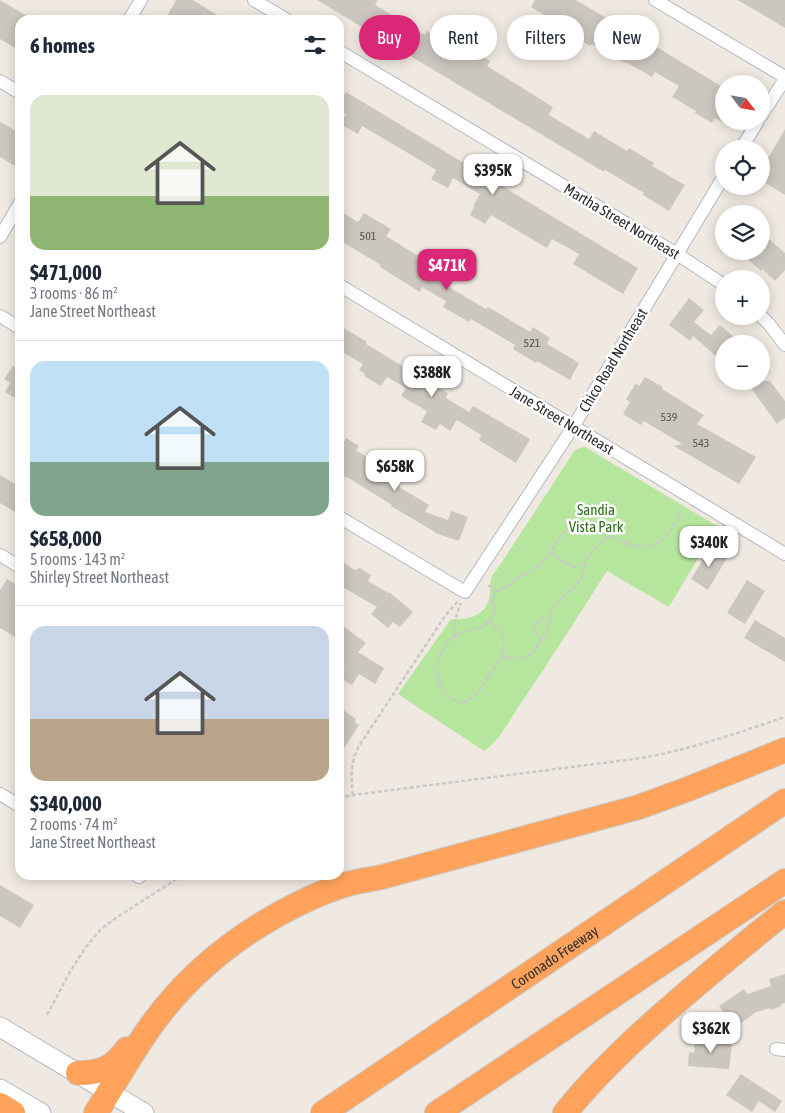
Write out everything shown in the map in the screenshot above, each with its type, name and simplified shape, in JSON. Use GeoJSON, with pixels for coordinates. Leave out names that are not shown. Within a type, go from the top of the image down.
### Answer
{"type":"FeatureCollection","features":[{"type":"Feature","properties":{"kind":"highway"},"geometry":{"type":"LineString","coordinates":[[96,1113],[115,1101],[153,1023],[171,1000],[223,951],[272,917],[327,891],[355,882],[392,874],[639,807],[688,790],[785,750]]}},
{"type":"Feature","properties":{"kind":"highway","name":"Coronado Freeway"},"geometry":{"type":"LineString","coordinates":[[323,1113],[785,801]]}},
{"type":"Feature","properties":{"kind":"highway"},"geometry":{"type":"LineString","coordinates":[[437,1113],[785,881]]}},
{"type":"Feature","properties":{"kind":"highway"},"geometry":{"type":"LineString","coordinates":[[78,1073],[98,1071],[117,1062],[150,1014],[174,986],[199,961],[228,937],[252,920],[288,900],[304,901]]}},
{"type":"Feature","properties":{"kind":"highway"},"geometry":{"type":"LineString","coordinates":[[565,1113],[632,1041],[748,941],[785,912]]}},
{"type":"Feature","properties":{"kind":"highway"},"geometry":{"type":"LineString","coordinates":[[0,1105],[13,1113]]}},
{"type":"Feature","properties":{"kind":"main road"},"geometry":{"type":"LineString","coordinates":[[0,1027],[78,1073],[115,1101],[144,1113]]}},
{"type":"Feature","properties":{"kind":"main road"},"geometry":{"type":"LineString","coordinates":[[0,1088],[41,1113]]}},
{"type":"Feature","properties":{"kind":"street"},"geometry":{"type":"LineString","coordinates":[[132,15],[141,0]]}},
{"type":"Feature","properties":{"kind":"street"},"geometry":{"type":"LineString","coordinates":[[254,0],[279,15]]}},
{"type":"Feature","properties":{"kind":"street"},"geometry":{"type":"LineString","coordinates":[[655,0],[785,78],[770,102]]}},
{"type":"Feature","properties":{"kind":"street","name":"Martha Street Northeast"},"geometry":{"type":"LineString","coordinates":[[344,54],[677,254],[715,279]]}},
{"type":"Feature","properties":{"kind":"street"},"geometry":{"type":"LineString","coordinates":[[0,81],[15,90]]}},
{"type":"Feature","properties":{"kind":"street","name":"Chico Road Northeast"},"geometry":{"type":"LineString","coordinates":[[465,592],[573,427],[715,191]]}},
{"type":"Feature","properties":{"kind":"street"},"geometry":{"type":"LineString","coordinates":[[0,237],[15,212]]}},
{"type":"Feature","properties":{"kind":"street","name":"Jane Street Northeast"},"geometry":{"type":"LineString","coordinates":[[344,288],[785,554]]}},
{"type":"Feature","properties":{"kind":"street"},"geometry":{"type":"LineString","coordinates":[[0,316],[15,325]]}},
{"type":"Feature","properties":{"kind":"street"},"geometry":{"type":"LineString","coordinates":[[770,325],[785,345]]}},
{"type":"Feature","properties":{"kind":"street"},"geometry":{"type":"LineString","coordinates":[[344,520],[465,592]]}},
{"type":"Feature","properties":{"kind":"street"},"geometry":{"type":"LineString","coordinates":[[0,555],[15,564]]}},
{"type":"Feature","properties":{"kind":"street"},"geometry":{"type":"LineString","coordinates":[[0,794],[15,803]]}},
{"type":"Feature","properties":{"kind":"path"},"geometry":{"type":"LineString","coordinates":[[609,536],[639,547],[650,547],[668,534],[682,510]]}},
{"type":"Feature","properties":{"kind":"path"},"geometry":{"type":"LineString","coordinates":[[488,585],[497,591],[503,590],[514,580],[537,568],[567,530],[579,523],[590,522],[604,526],[609,531],[609,536]]}},
{"type":"Feature","properties":{"kind":"path"},"geometry":{"type":"LineString","coordinates":[[501,657],[518,659],[526,657],[535,650],[549,625],[557,603],[579,582],[583,576],[584,564],[588,557],[609,536]]}},
{"type":"Feature","properties":{"kind":"path"},"geometry":{"type":"LineString","coordinates":[[550,553],[574,567],[584,564]]}},
{"type":"Feature","properties":{"kind":"path"},"geometry":{"type":"LineString","coordinates":[[488,621],[497,627],[504,638],[504,650],[499,663],[478,694],[470,700],[463,702],[452,700],[444,695],[439,685],[437,663],[440,655],[444,647],[454,637],[465,631],[483,626],[488,621],[494,615],[496,609],[491,602],[497,591]]}},
{"type":"Feature","properties":{"kind":"path"},"geometry":{"type":"LineString","coordinates":[[454,637],[454,624],[465,592]]}},
{"type":"Feature","properties":{"kind":"path"},"geometry":{"type":"LineString","coordinates":[[353,795],[352,767],[354,756],[359,746],[445,616],[465,592]]}},
{"type":"Feature","properties":{"kind":"path"},"geometry":{"type":"LineString","coordinates":[[541,639],[533,629],[538,621],[543,618],[550,618]]}},
{"type":"Feature","properties":{"kind":"path"},"geometry":{"type":"LineString","coordinates":[[439,685],[444,683]]}},
{"type":"Feature","properties":{"kind":"path"},"geometry":{"type":"LineString","coordinates":[[344,797],[642,758],[700,745],[785,717]]}},
{"type":"Feature","properties":{"kind":"path"},"geometry":{"type":"LineString","coordinates":[[46,1015],[71,970],[97,934],[119,916],[174,880]]}},
{"type":"Feature","properties":{"kind":"green space","name":"Sandia Vista Park"},"geometry":{"type":"Polygon","coordinates":[[[585,447],[717,526],[669,607],[607,571],[503,730],[484,751],[398,694],[451,619],[469,618],[479,614],[487,605],[493,575],[575,450],[585,447]]]}},
{"type":"Feature","properties":{"kind":"building"},"geometry":{"type":"Polygon","coordinates":[[[0,0],[26,15],[15,15],[15,48],[0,39],[0,0]]]}},
{"type":"Feature","properties":{"kind":"building"},"geometry":{"type":"Polygon","coordinates":[[[176,0],[193,0],[217,15],[168,15],[176,0]]]}},
{"type":"Feature","properties":{"kind":"building"},"geometry":{"type":"Polygon","coordinates":[[[317,0],[378,0],[375,5],[392,15],[359,15],[359,25],[317,0]]]}},
{"type":"Feature","properties":{"kind":"building"},"geometry":{"type":"Polygon","coordinates":[[[535,0],[576,0],[601,15],[594,15],[594,46],[591,44],[590,46],[584,42],[584,15],[544,15],[531,7],[535,0]]]}},
{"type":"Feature","properties":{"kind":"building"},"geometry":{"type":"Polygon","coordinates":[[[737,0],[785,0],[785,28],[760,13],[737,0]]]}},
{"type":"Feature","properties":{"kind":"building"},"geometry":{"type":"Polygon","coordinates":[[[427,31],[430,33],[430,60],[488,60],[490,61],[487,66],[553,107],[549,115],[589,139],[594,131],[627,151],[629,148],[654,163],[652,166],[685,185],[669,211],[643,195],[644,193],[605,170],[604,172],[417,60],[420,60],[420,32],[425,35],[427,31]]]}},
{"type":"Feature","properties":{"kind":"building"},"geometry":{"type":"Polygon","coordinates":[[[659,48],[715,83],[715,118],[712,123],[672,97],[679,86],[655,72],[652,77],[620,60],[659,60],[659,48]]]}},
{"type":"Feature","properties":{"kind":"building"},"geometry":{"type":"Polygon","coordinates":[[[346,92],[638,268],[623,294],[573,264],[579,254],[552,239],[547,248],[491,215],[485,224],[470,215],[480,194],[453,178],[448,188],[431,179],[436,170],[403,150],[362,126],[358,134],[344,126],[346,114],[344,113],[344,96],[346,92]]]}},
{"type":"Feature","properties":{"kind":"building"},"geometry":{"type":"Polygon","coordinates":[[[0,122],[15,130],[15,166],[0,157],[0,122]]]}},
{"type":"Feature","properties":{"kind":"building"},"geometry":{"type":"Polygon","coordinates":[[[785,129],[785,195],[770,186],[770,155],[785,129]]]}},
{"type":"Feature","properties":{"kind":"building"},"geometry":{"type":"Polygon","coordinates":[[[344,213],[358,222],[364,213],[391,229],[386,236],[418,256],[416,259],[451,280],[447,286],[486,309],[488,307],[530,332],[533,327],[550,338],[547,344],[579,363],[570,380],[513,349],[515,345],[471,319],[469,322],[443,307],[446,301],[422,287],[420,292],[380,267],[381,265],[344,243],[344,213]]]}},
{"type":"Feature","properties":{"kind":"building"},"geometry":{"type":"Polygon","coordinates":[[[770,240],[785,253],[785,270],[775,281],[770,276],[770,270],[760,270],[748,260],[770,260],[770,240]]]}},
{"type":"Feature","properties":{"kind":"building"},"geometry":{"type":"Polygon","coordinates":[[[689,298],[704,310],[694,322],[711,335],[720,325],[732,335],[715,335],[715,355],[693,336],[690,341],[669,325],[689,298]]]}},
{"type":"Feature","properties":{"kind":"building"},"geometry":{"type":"Polygon","coordinates":[[[344,328],[367,342],[366,344],[433,382],[432,384],[448,393],[446,398],[469,412],[473,406],[530,439],[516,463],[479,440],[481,435],[457,420],[450,431],[440,424],[436,430],[421,422],[427,411],[401,396],[406,388],[387,377],[381,386],[364,376],[365,374],[359,370],[363,364],[344,353],[344,328]]]}},
{"type":"Feature","properties":{"kind":"building"},"geometry":{"type":"Polygon","coordinates":[[[13,366],[15,367],[15,398],[5,392],[10,383],[4,379],[13,366]]]}},
{"type":"Feature","properties":{"kind":"building"},"geometry":{"type":"Polygon","coordinates":[[[645,377],[704,415],[697,424],[756,457],[739,484],[674,446],[682,444],[644,421],[641,425],[623,414],[630,402],[626,399],[636,383],[639,386],[645,377]]]}},
{"type":"Feature","properties":{"kind":"building"},"geometry":{"type":"Polygon","coordinates":[[[770,381],[785,401],[785,418],[777,424],[752,390],[770,390],[770,381]]]}},
{"type":"Feature","properties":{"kind":"building"},"geometry":{"type":"Polygon","coordinates":[[[346,438],[359,446],[356,450],[393,474],[389,481],[429,505],[425,512],[448,520],[451,511],[468,517],[459,541],[435,533],[344,476],[344,441],[346,438]]]}},
{"type":"Feature","properties":{"kind":"building"},"geometry":{"type":"Polygon","coordinates":[[[0,475],[15,484],[15,512],[0,503],[0,475]]]}},
{"type":"Feature","properties":{"kind":"building"},"geometry":{"type":"Polygon","coordinates":[[[711,546],[728,556],[708,590],[691,579],[711,546]]]}},
{"type":"Feature","properties":{"kind":"building"},"geometry":{"type":"Polygon","coordinates":[[[344,563],[355,570],[360,568],[371,575],[368,581],[389,592],[413,612],[400,627],[393,622],[388,628],[371,614],[377,607],[344,588],[344,563]]]}},
{"type":"Feature","properties":{"kind":"building"},"geometry":{"type":"Polygon","coordinates":[[[7,579],[15,584],[15,637],[0,628],[0,590],[7,579]]]}},
{"type":"Feature","properties":{"kind":"building"},"geometry":{"type":"Polygon","coordinates":[[[747,580],[765,591],[745,624],[727,613],[747,580]]]}},
{"type":"Feature","properties":{"kind":"building"},"geometry":{"type":"Polygon","coordinates":[[[755,620],[785,638],[785,662],[744,638],[755,620]]]}},
{"type":"Feature","properties":{"kind":"building"},"geometry":{"type":"Polygon","coordinates":[[[344,627],[366,643],[358,652],[384,668],[375,684],[359,674],[352,685],[344,680],[344,627]]]}},
{"type":"Feature","properties":{"kind":"building"},"geometry":{"type":"Polygon","coordinates":[[[344,711],[356,719],[355,722],[359,725],[344,748],[344,711]]]}},
{"type":"Feature","properties":{"kind":"building"},"geometry":{"type":"Polygon","coordinates":[[[0,885],[34,905],[20,928],[0,916],[0,885]]]}},
{"type":"Feature","properties":{"kind":"building"},"geometry":{"type":"Polygon","coordinates":[[[785,974],[785,1003],[771,1010],[770,1008],[756,1012],[734,1028],[719,1006],[744,989],[747,994],[771,986],[769,979],[785,974]]]}},
{"type":"Feature","properties":{"kind":"building"},"geometry":{"type":"Polygon","coordinates":[[[696,1036],[719,1038],[716,1040],[732,1044],[729,1069],[688,1066],[689,1052],[694,1053],[696,1036]]]}},
{"type":"Feature","properties":{"kind":"building"},"geometry":{"type":"Polygon","coordinates":[[[741,1074],[782,1101],[775,1112],[759,1101],[752,1112],[726,1095],[741,1074]]]}}]}
